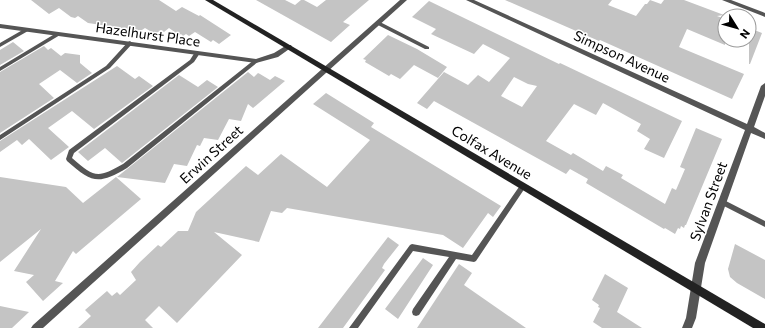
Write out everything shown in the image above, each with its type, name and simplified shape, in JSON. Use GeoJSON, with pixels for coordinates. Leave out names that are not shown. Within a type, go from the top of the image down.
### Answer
{"type":"FeatureCollection","features":[{"type":"Feature","properties":{"kind":"main road","name":"Colfax Avenue"},"geometry":{"type":"LineString","coordinates":[[208,0],[762,328]]}},
{"type":"Feature","properties":{"kind":"street","name":"Erwin Street"},"geometry":{"type":"LineString","coordinates":[[36,328],[404,0]]}},
{"type":"Feature","properties":{"kind":"street","name":"Simpson Avenue"},"geometry":{"type":"LineString","coordinates":[[469,0],[765,136]]}},
{"type":"Feature","properties":{"kind":"street"},"geometry":{"type":"LineString","coordinates":[[725,0],[765,15]]}},
{"type":"Feature","properties":{"kind":"street","name":"Hazelhurst Place"},"geometry":{"type":"LineString","coordinates":[[0,26],[256,61],[276,55],[289,48]]}},
{"type":"Feature","properties":{"kind":"street","name":"Sylvan Street"},"geometry":{"type":"LineString","coordinates":[[687,328],[691,318],[700,263],[765,86]]}},
{"type":"Feature","properties":{"kind":"lane"},"geometry":{"type":"LineString","coordinates":[[378,23],[427,48]]}},
{"type":"Feature","properties":{"kind":"lane"},"geometry":{"type":"LineString","coordinates":[[0,44],[26,30]]}},
{"type":"Feature","properties":{"kind":"lane"},"geometry":{"type":"LineString","coordinates":[[0,69],[58,34]]}},
{"type":"Feature","properties":{"kind":"lane"},"geometry":{"type":"LineString","coordinates":[[0,138],[108,67],[130,44]]}},
{"type":"Feature","properties":{"kind":"lane"},"geometry":{"type":"LineString","coordinates":[[197,53],[192,61],[71,152],[69,159],[88,175],[99,179],[112,174],[256,61]]}},
{"type":"Feature","properties":{"kind":"lane"},"geometry":{"type":"LineString","coordinates":[[353,328],[412,247],[474,259],[523,186]]}},
{"type":"Feature","properties":{"kind":"lane"},"geometry":{"type":"LineString","coordinates":[[722,202],[765,224]]}},
{"type":"Feature","properties":{"kind":"lane"},"geometry":{"type":"LineString","coordinates":[[416,312],[454,255]]}},
{"type":"Feature","properties":{"kind":"building"},"geometry":{"type":"Polygon","coordinates":[[[31,0],[159,0],[176,11],[182,7],[199,16],[200,15],[231,35],[219,44],[213,40],[211,42],[195,32],[189,36],[186,34],[183,36],[169,28],[164,32],[161,30],[155,34],[145,28],[142,30],[136,30],[88,23],[78,16],[75,18],[71,17],[59,8],[49,14],[31,0]]]}},
{"type":"Feature","properties":{"kind":"building"},"geometry":{"type":"Polygon","coordinates":[[[256,0],[285,0],[295,5],[301,0],[304,0],[317,7],[326,0],[369,0],[343,22],[350,25],[331,42],[256,0]]]}},
{"type":"Feature","properties":{"kind":"building"},"geometry":{"type":"Polygon","coordinates":[[[505,0],[612,0],[608,5],[636,16],[650,0],[661,4],[664,0],[684,0],[717,12],[717,42],[687,29],[679,47],[744,74],[732,99],[600,40],[599,41],[505,0]]]}},
{"type":"Feature","properties":{"kind":"building"},"geometry":{"type":"Polygon","coordinates":[[[429,1],[559,64],[560,63],[682,121],[664,158],[644,149],[650,139],[637,131],[641,124],[603,103],[596,115],[574,104],[546,141],[571,155],[573,153],[603,171],[606,166],[623,175],[621,178],[665,204],[672,188],[676,190],[685,169],[680,167],[696,128],[722,139],[684,228],[681,226],[680,229],[678,228],[675,234],[665,228],[664,229],[586,183],[588,179],[570,169],[566,174],[434,101],[427,109],[417,103],[444,72],[468,85],[478,75],[489,82],[510,58],[483,44],[474,54],[431,34],[436,29],[412,17],[429,1]],[[514,77],[501,96],[522,107],[537,86],[528,84],[514,77]]]}},
{"type":"Feature","properties":{"kind":"building"},"geometry":{"type":"Polygon","coordinates":[[[757,31],[762,33],[757,46],[757,31]]]}},
{"type":"Feature","properties":{"kind":"building"},"geometry":{"type":"Polygon","coordinates":[[[388,35],[417,49],[447,67],[438,78],[414,65],[400,79],[391,74],[389,76],[365,62],[366,60],[363,59],[388,35]]]}},
{"type":"Feature","properties":{"kind":"building"},"geometry":{"type":"Polygon","coordinates":[[[13,42],[24,51],[0,65],[0,50],[13,42]]]}},
{"type":"Feature","properties":{"kind":"building"},"geometry":{"type":"Polygon","coordinates":[[[44,46],[48,50],[51,48],[61,56],[65,53],[80,55],[80,63],[92,73],[77,83],[60,70],[39,84],[54,98],[0,133],[0,72],[44,46]]]}},
{"type":"Feature","properties":{"kind":"building"},"geometry":{"type":"Polygon","coordinates":[[[749,48],[756,48],[750,64],[749,48]]]}},
{"type":"Feature","properties":{"kind":"building"},"geometry":{"type":"Polygon","coordinates":[[[117,66],[135,79],[139,76],[153,86],[94,129],[72,111],[48,128],[69,147],[51,160],[29,139],[22,145],[17,140],[0,152],[0,141],[117,66]]]}},
{"type":"Feature","properties":{"kind":"building"},"geometry":{"type":"Polygon","coordinates":[[[248,72],[254,77],[258,73],[270,80],[275,76],[285,81],[253,108],[248,104],[241,121],[229,119],[218,140],[204,138],[200,146],[197,145],[187,166],[174,164],[165,183],[117,177],[248,72]]]}},
{"type":"Feature","properties":{"kind":"building"},"geometry":{"type":"Polygon","coordinates":[[[179,75],[198,87],[207,80],[218,87],[122,163],[105,148],[88,161],[78,152],[179,75]]]}},
{"type":"Feature","properties":{"kind":"building"},"geometry":{"type":"Polygon","coordinates":[[[326,93],[374,123],[371,127],[501,206],[493,217],[488,213],[463,248],[443,235],[287,208],[282,213],[271,211],[259,242],[214,232],[242,255],[177,323],[159,306],[145,320],[153,328],[78,328],[91,316],[85,310],[107,291],[112,296],[117,292],[120,295],[136,280],[131,272],[140,262],[158,245],[161,247],[178,231],[188,231],[196,212],[246,166],[258,175],[281,154],[327,187],[370,140],[313,104],[326,93]]]}},
{"type":"Feature","properties":{"kind":"building"},"geometry":{"type":"Polygon","coordinates":[[[0,177],[66,187],[83,203],[116,177],[141,199],[76,254],[73,251],[55,281],[63,283],[43,301],[26,282],[34,275],[14,271],[41,229],[0,262],[0,177]]]}},
{"type":"Feature","properties":{"kind":"building"},"geometry":{"type":"Polygon","coordinates":[[[388,237],[399,245],[384,264],[382,268],[385,270],[343,328],[318,328],[388,237]]]}},
{"type":"Feature","properties":{"kind":"building"},"geometry":{"type":"Polygon","coordinates":[[[735,244],[765,260],[765,299],[737,283],[730,277],[728,269],[735,244]]]}},
{"type":"Feature","properties":{"kind":"building"},"geometry":{"type":"Polygon","coordinates":[[[423,258],[433,265],[398,319],[385,309],[423,258]]]}},
{"type":"Feature","properties":{"kind":"building"},"geometry":{"type":"Polygon","coordinates":[[[459,264],[472,273],[464,285],[526,328],[417,328],[459,264]]]}},
{"type":"Feature","properties":{"kind":"building"},"geometry":{"type":"Polygon","coordinates":[[[605,274],[628,288],[617,312],[642,328],[602,328],[593,322],[600,308],[598,307],[599,305],[592,300],[605,274]]]}},
{"type":"Feature","properties":{"kind":"building"},"geometry":{"type":"Polygon","coordinates":[[[0,306],[29,312],[12,328],[0,328],[0,306]]]}}]}
